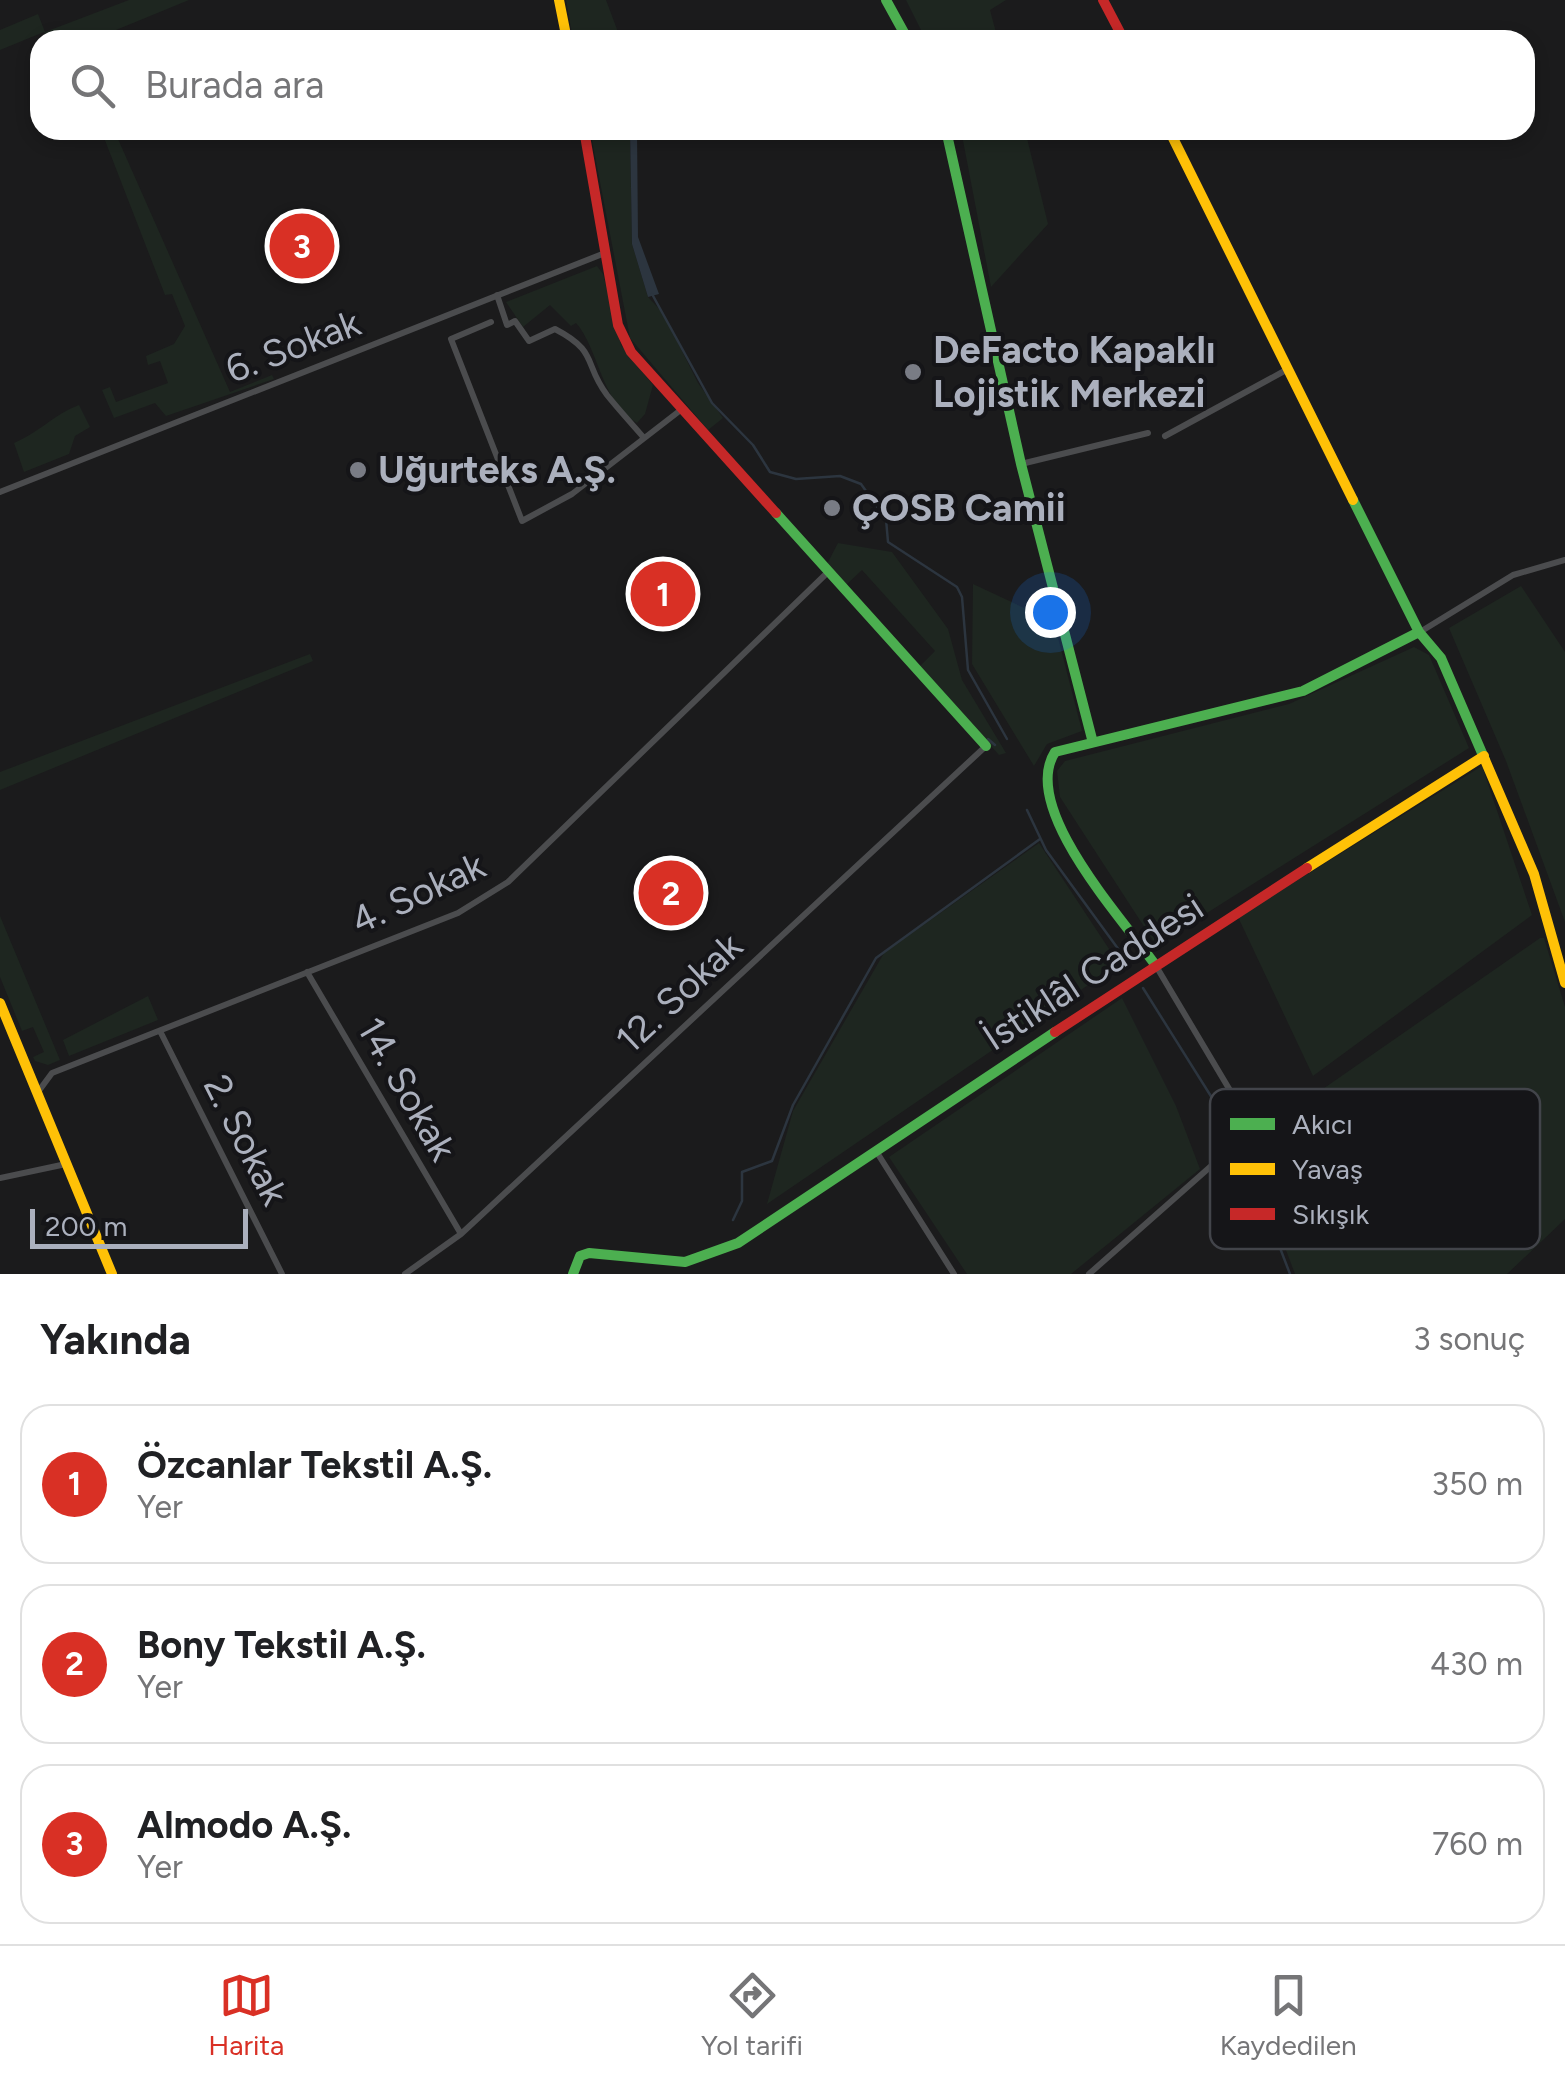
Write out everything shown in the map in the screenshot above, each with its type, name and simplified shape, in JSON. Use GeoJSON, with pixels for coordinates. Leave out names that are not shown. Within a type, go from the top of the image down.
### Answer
{"type":"FeatureCollection","features":[{"type":"Feature","properties":{"kind":"street"},"geometry":{"type":"LineString","coordinates":[[559,0],[565,30]]}},
{"type":"Feature","properties":{"kind":"street"},"geometry":{"type":"LineString","coordinates":[[886,0],[902,30]]}},
{"type":"Feature","properties":{"kind":"street"},"geometry":{"type":"LineString","coordinates":[[1103,0],[1119,30]]}},
{"type":"Feature","properties":{"kind":"street"},"geometry":{"type":"LineString","coordinates":[[586,140],[626,344],[827,573],[986,746]]}},
{"type":"Feature","properties":{"kind":"street"},"geometry":{"type":"LineString","coordinates":[[948,140],[1021,464],[1092,740]]}},
{"type":"Feature","properties":{"kind":"street"},"geometry":{"type":"LineString","coordinates":[[1175,140],[1420,632],[1441,658],[1534,874],[1565,983]]}},
{"type":"Feature","properties":{"kind":"street","name":"6. Sokak"},"geometry":{"type":"LineString","coordinates":[[0,492],[606,252]]}},
{"type":"Feature","properties":{"kind":"street"},"geometry":{"type":"LineString","coordinates":[[497,295],[507,324],[515,321],[529,341],[554,329],[577,340],[591,356],[604,392],[644,438]]}},
{"type":"Feature","properties":{"kind":"street"},"geometry":{"type":"LineString","coordinates":[[491,322],[451,339],[522,520],[572,494],[682,409]]}},
{"type":"Feature","properties":{"kind":"street"},"geometry":{"type":"LineString","coordinates":[[1166,436],[1290,369]]}},
{"type":"Feature","properties":{"kind":"street"},"geometry":{"type":"LineString","coordinates":[[1021,464],[1148,434]]}},
{"type":"Feature","properties":{"kind":"street"},"geometry":{"type":"LineString","coordinates":[[1229,1089],[1156,966],[1061,826],[1045,791],[1048,761],[1055,752],[1092,740],[1303,691],[1420,632],[1513,575],[1565,560]]}},
{"type":"Feature","properties":{"kind":"street","name":"4. Sokak"},"geometry":{"type":"LineString","coordinates":[[51,1074],[458,913],[508,882],[827,573]]}},
{"type":"Feature","properties":{"kind":"street","name":"12. Sokak"},"geometry":{"type":"LineString","coordinates":[[405,1274],[461,1234],[986,746]]}},
{"type":"Feature","properties":{"kind":"street","name":"İstiklâl Caddesi"},"geometry":{"type":"LineString","coordinates":[[573,1274],[580,1256],[589,1253],[685,1262],[738,1243],[1156,966],[1484,756]]}},
{"type":"Feature","properties":{"kind":"street","name":"14. Sokak"},"geometry":{"type":"LineString","coordinates":[[308,972],[461,1234]]}},
{"type":"Feature","properties":{"kind":"street"},"geometry":{"type":"LineString","coordinates":[[0,1003],[112,1274]]}},
{"type":"Feature","properties":{"kind":"street","name":"2. Sokak"},"geometry":{"type":"LineString","coordinates":[[160,1031],[282,1274]]}},
{"type":"Feature","properties":{"kind":"street"},"geometry":{"type":"LineString","coordinates":[[28,1068],[51,1074],[38,1093]]}},
{"type":"Feature","properties":{"kind":"street"},"geometry":{"type":"LineString","coordinates":[[876,1151],[954,1274]]}},
{"type":"Feature","properties":{"kind":"street"},"geometry":{"type":"LineString","coordinates":[[0,1178],[66,1164]]}},
{"type":"Feature","properties":{"kind":"street"},"geometry":{"type":"LineString","coordinates":[[1090,1274],[1210,1168]]}},
{"type":"Feature","properties":{"kind":"shaded area"},"geometry":{"type":"Polygon","coordinates":[[[129,0],[189,0],[116,30],[50,30],[129,0]]]}},
{"type":"Feature","properties":{"kind":"shaded area"},"geometry":{"type":"Polygon","coordinates":[[[566,0],[606,0],[617,30],[571,30],[566,0]]]}},
{"type":"Feature","properties":{"kind":"shaded area"},"geometry":{"type":"Polygon","coordinates":[[[906,0],[1006,0],[990,10],[995,30],[921,30],[906,0]]]}},
{"type":"Feature","properties":{"kind":"shaded area"},"geometry":{"type":"Polygon","coordinates":[[[38,14],[44,30],[30,30],[30,38],[0,50],[0,30],[38,14]]]}},
{"type":"Feature","properties":{"kind":"shaded area"},"geometry":{"type":"Polygon","coordinates":[[[105,140],[118,140],[230,392],[272,375],[274,379],[166,416],[155,403],[114,418],[102,390],[110,387],[116,402],[168,383],[160,361],[148,365],[146,356],[174,344],[185,326],[172,294],[165,295],[105,140]]]}},
{"type":"Feature","properties":{"kind":"shaded area"},"geometry":{"type":"Polygon","coordinates":[[[592,140],[630,140],[632,244],[648,297],[663,313],[698,383],[723,418],[708,430],[630,338],[592,140]]]}},
{"type":"Feature","properties":{"kind":"shaded area"},"geometry":{"type":"Polygon","coordinates":[[[630,140],[637,140],[638,237],[659,294],[648,297],[632,244],[630,140]]]}},
{"type":"Feature","properties":{"kind":"shaded area"},"geometry":{"type":"Polygon","coordinates":[[[963,140],[1027,140],[1048,224],[991,287],[963,140]]]}},
{"type":"Feature","properties":{"kind":"shaded area"},"geometry":{"type":"Polygon","coordinates":[[[597,266],[603,274],[621,345],[653,385],[645,414],[637,423],[616,403],[576,323],[571,326],[550,305],[523,327],[506,302],[597,266]]]}},
{"type":"Feature","properties":{"kind":"shaded area"},"geometry":{"type":"Polygon","coordinates":[[[79,405],[90,427],[75,436],[69,454],[24,472],[14,443],[79,405]]]}},
{"type":"Feature","properties":{"kind":"shaded area"},"geometry":{"type":"Polygon","coordinates":[[[838,543],[892,552],[948,629],[962,680],[1006,753],[999,755],[920,666],[935,651],[862,570],[846,585],[827,564],[838,543]]]}},
{"type":"Feature","properties":{"kind":"shaded area"},"geometry":{"type":"Polygon","coordinates":[[[973,584],[1054,622],[1082,731],[1047,744],[1034,766],[972,664],[973,584]]]}},
{"type":"Feature","properties":{"kind":"shaded area"},"geometry":{"type":"Polygon","coordinates":[[[1521,586],[1565,652],[1565,922],[1506,761],[1449,628],[1521,586]]]}},
{"type":"Feature","properties":{"kind":"shaded area"},"geometry":{"type":"Polygon","coordinates":[[[1414,647],[1429,655],[1469,748],[1156,945],[1060,797],[1057,771],[1065,761],[1289,704],[1414,647]]]}},
{"type":"Feature","properties":{"kind":"shaded area"},"geometry":{"type":"Polygon","coordinates":[[[310,654],[313,661],[0,790],[0,772],[310,654]]]}},
{"type":"Feature","properties":{"kind":"shaded area"},"geometry":{"type":"Polygon","coordinates":[[[1482,766],[1532,915],[1313,1076],[1238,917],[1482,766]]]}},
{"type":"Feature","properties":{"kind":"shaded area"},"geometry":{"type":"Polygon","coordinates":[[[1039,843],[1119,964],[767,1204],[793,1111],[884,953],[1039,843]]]}},
{"type":"Feature","properties":{"kind":"shaded area"},"geometry":{"type":"Polygon","coordinates":[[[0,916],[60,1060],[48,1065],[35,1061],[33,1057],[44,1052],[33,1027],[22,1031],[0,977],[0,916]]]}},
{"type":"Feature","properties":{"kind":"shaded area"},"geometry":{"type":"Polygon","coordinates":[[[1544,938],[1565,1007],[1565,1219],[1540,1243],[1540,1089],[1323,1089],[1544,938]]]}},
{"type":"Feature","properties":{"kind":"shaded area"},"geometry":{"type":"Polygon","coordinates":[[[148,996],[158,1020],[69,1056],[63,1040],[148,996]]]}},
{"type":"Feature","properties":{"kind":"shaded area"},"geometry":{"type":"Polygon","coordinates":[[[1122,998],[1176,1106],[1200,1169],[1071,1274],[967,1274],[889,1157],[1122,998]]]}},
{"type":"Feature","properties":{"kind":"shaded area"},"geometry":{"type":"Polygon","coordinates":[[[1286,1249],[1533,1249],[1507,1274],[1295,1274],[1286,1249]]]}},
{"type":"Feature","properties":{"kind":"waterway"},"geometry":{"type":"LineString","coordinates":[[652,294],[712,403],[753,445],[770,472],[796,479],[840,476],[861,484],[886,519],[888,542],[957,587],[962,597],[968,670],[1007,739]]}},
{"type":"Feature","properties":{"kind":"waterway"},"geometry":{"type":"LineString","coordinates":[[988,739],[995,745]]}},
{"type":"Feature","properties":{"kind":"waterway"},"geometry":{"type":"LineString","coordinates":[[1027,810],[1046,850],[1127,961]]}},
{"type":"Feature","properties":{"kind":"waterway"},"geometry":{"type":"LineString","coordinates":[[733,1220],[742,1201],[742,1172],[772,1161],[793,1105],[876,958],[1040,839]]}},
{"type":"Feature","properties":{"kind":"waterway"},"geometry":{"type":"LineString","coordinates":[[1143,988],[1210,1095]]}},
{"type":"Feature","properties":{"kind":"waterway"},"geometry":{"type":"LineString","coordinates":[[1280,1249],[1290,1274]]}},
{"type":"Feature","properties":{"kind":"traffic: fast"},"geometry":{"type":"LineString","coordinates":[[886,0],[902,30]]}},
{"type":"Feature","properties":{"kind":"traffic: fast"},"geometry":{"type":"LineString","coordinates":[[948,140],[1021,464],[1092,739]]}},
{"type":"Feature","properties":{"kind":"traffic: fast"},"geometry":{"type":"LineString","coordinates":[[1353,500],[1419,632]]}},
{"type":"Feature","properties":{"kind":"traffic: fast"},"geometry":{"type":"LineString","coordinates":[[776,513],[986,746]]}},
{"type":"Feature","properties":{"kind":"traffic: fast"},"geometry":{"type":"LineString","coordinates":[[1156,966],[1100,893],[1063,832],[1051,803],[1048,775],[1055,752],[1303,691],[1419,632],[1441,658],[1485,760]]}},
{"type":"Feature","properties":{"kind":"traffic: fast"},"geometry":{"type":"LineString","coordinates":[[573,1274],[580,1256],[589,1253],[685,1262],[738,1243],[1055,1032]]}},
{"type":"Feature","properties":{"kind":"traffic: slow"},"geometry":{"type":"LineString","coordinates":[[559,0],[565,30]]}},
{"type":"Feature","properties":{"kind":"traffic: slow"},"geometry":{"type":"LineString","coordinates":[[1174,140],[1353,500]]}},
{"type":"Feature","properties":{"kind":"traffic: slow"},"geometry":{"type":"LineString","coordinates":[[1307,868],[1484,756]]}},
{"type":"Feature","properties":{"kind":"traffic: slow"},"geometry":{"type":"LineString","coordinates":[[1485,760],[1534,874],[1565,983]]}},
{"type":"Feature","properties":{"kind":"traffic: slow"},"geometry":{"type":"LineString","coordinates":[[0,1003],[112,1274]]}},
{"type":"Feature","properties":{"kind":"traffic: jam"},"geometry":{"type":"LineString","coordinates":[[1103,0],[1119,30]]}},
{"type":"Feature","properties":{"kind":"traffic: jam"},"geometry":{"type":"LineString","coordinates":[[586,140],[618,325],[631,352],[776,513]]}},
{"type":"Feature","properties":{"kind":"traffic: jam"},"geometry":{"type":"LineString","coordinates":[[1055,1032],[1307,868]]}},
{"type":"Feature","properties":{"kind":"place","name":"Almodo A.Ş."},"geometry":{"type":"Point","coordinates":[302,246]}},
{"type":"Feature","properties":{"kind":"place","name":"DeFacto Kapaklı Lojistik Merkezi"},"geometry":{"type":"Point","coordinates":[913,372]}},
{"type":"Feature","properties":{"kind":"place","name":"Uğurteks A.Ş."},"geometry":{"type":"Point","coordinates":[358,470]}},
{"type":"Feature","properties":{"kind":"place","name":"ÇOSB Camii"},"geometry":{"type":"Point","coordinates":[832,508]}},
{"type":"Feature","properties":{"kind":"place","name":"Özcanlar Tekstil A.Ş."},"geometry":{"type":"Point","coordinates":[663,594]}},
{"type":"Feature","properties":{"kind":"place","name":"Bony Tekstil A.Ş."},"geometry":{"type":"Point","coordinates":[671,893]}}]}
